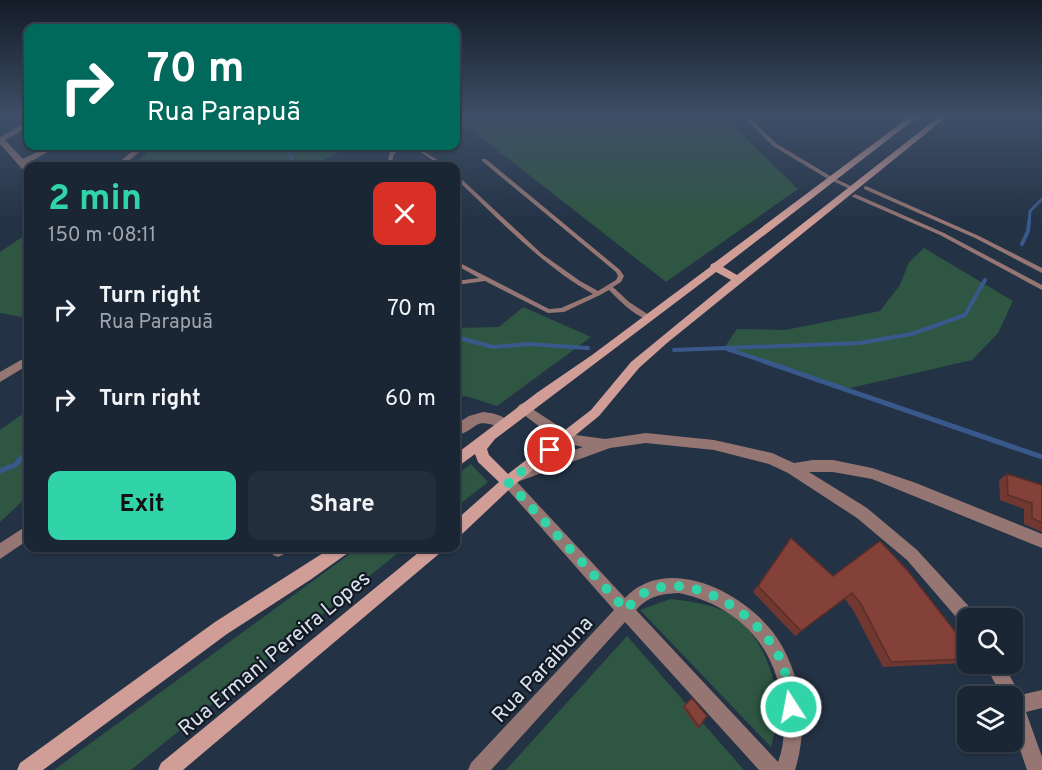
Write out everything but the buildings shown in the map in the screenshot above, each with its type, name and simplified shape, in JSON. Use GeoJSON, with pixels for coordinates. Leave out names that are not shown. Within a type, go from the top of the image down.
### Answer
{"type":"FeatureCollection","features":[{"type":"Feature","properties":{"kind":"street"},"geometry":{"type":"LineString","coordinates":[[11,151],[24,166]]}},
{"type":"Feature","properties":{"kind":"street"},"geometry":{"type":"LineString","coordinates":[[30,162],[47,151]]}},
{"type":"Feature","properties":{"kind":"street"},"geometry":{"type":"LineString","coordinates":[[124,162],[136,151]]}},
{"type":"Feature","properties":{"kind":"street"},"geometry":{"type":"LineString","coordinates":[[460,459],[503,423],[559,381],[596,358],[867,151]]}},
{"type":"Feature","properties":{"kind":"street"},"geometry":{"type":"LineString","coordinates":[[460,526],[513,479],[595,414],[635,365],[656,346],[854,192],[903,151]]}},
{"type":"Feature","properties":{"kind":"street"},"geometry":{"type":"LineString","coordinates":[[714,266],[738,280]]}},
{"type":"Feature","properties":{"kind":"street"},"geometry":{"type":"LineString","coordinates":[[0,378],[24,363]]}},
{"type":"Feature","properties":{"kind":"street"},"geometry":{"type":"LineString","coordinates":[[523,408],[565,438],[581,443],[610,443],[646,438],[676,439],[772,459],[793,469],[862,513],[912,555],[959,608]]}},
{"type":"Feature","properties":{"kind":"street"},"geometry":{"type":"LineString","coordinates":[[460,428],[478,417],[486,415],[503,423]]}},
{"type":"Feature","properties":{"kind":"street"},"geometry":{"type":"LineString","coordinates":[[486,438],[480,449],[483,458],[513,479],[626,610],[772,770]]}},
{"type":"Feature","properties":{"kind":"street"},"geometry":{"type":"LineString","coordinates":[[513,479],[610,443]]}},
{"type":"Feature","properties":{"kind":"street"},"geometry":{"type":"LineString","coordinates":[[793,469],[804,466],[848,467],[894,481],[1042,541]]}},
{"type":"Feature","properties":{"kind":"street"},"geometry":{"type":"LineString","coordinates":[[0,552],[24,535]]}},
{"type":"Feature","properties":{"kind":"street"},"geometry":{"type":"LineString","coordinates":[[27,770],[221,628],[337,552]]}},
{"type":"Feature","properties":{"kind":"street","name":"Rua Ermani Pereira Lopes"},"geometry":{"type":"LineString","coordinates":[[168,770],[430,552]]}},
{"type":"Feature","properties":{"kind":"street","name":"Rua Paraibuna"},"geometry":{"type":"LineString","coordinates":[[478,770],[639,595],[660,586],[686,587],[716,596],[740,612],[765,635],[783,665],[793,722],[792,754],[785,770]]}},
{"type":"Feature","properties":{"kind":"street"},"geometry":{"type":"LineString","coordinates":[[1023,699],[1042,699]]}},
{"type":"Feature","properties":{"kind":"street"},"geometry":{"type":"LineString","coordinates":[[1023,729],[1037,770]]}},
{"type":"Feature","properties":{"kind":"lane"},"geometry":{"type":"LineString","coordinates":[[421,151],[439,162]]}},
{"type":"Feature","properties":{"kind":"lane"},"geometry":{"type":"LineString","coordinates":[[786,151],[854,192],[972,249],[1042,288]]}},
{"type":"Feature","properties":{"kind":"lane"},"geometry":{"type":"LineString","coordinates":[[460,265],[555,312],[610,288],[619,281],[621,276],[618,271],[484,160]]}},
{"type":"Feature","properties":{"kind":"lane"},"geometry":{"type":"LineString","coordinates":[[460,180],[559,273],[598,294]]}},
{"type":"Feature","properties":{"kind":"lane"},"geometry":{"type":"LineString","coordinates":[[866,188],[1008,251],[1042,271]]}},
{"type":"Feature","properties":{"kind":"lane"},"geometry":{"type":"LineString","coordinates":[[885,208],[892,199]]}},
{"type":"Feature","properties":{"kind":"lane"},"geometry":{"type":"LineString","coordinates":[[460,282],[485,279]]}},
{"type":"Feature","properties":{"kind":"lane"},"geometry":{"type":"LineString","coordinates":[[610,288],[627,304],[647,317]]}},
{"type":"Feature","properties":{"kind":"green space"},"geometry":{"type":"Polygon","coordinates":[[[148,151],[340,151],[321,162],[138,162],[148,151]]]}},
{"type":"Feature","properties":{"kind":"green space"},"geometry":{"type":"Polygon","coordinates":[[[498,151],[759,151],[798,189],[666,282],[498,151]]]}},
{"type":"Feature","properties":{"kind":"green space"},"geometry":{"type":"Polygon","coordinates":[[[24,236],[24,317],[0,313],[0,252],[24,236]]]}},
{"type":"Feature","properties":{"kind":"green space"},"geometry":{"type":"Polygon","coordinates":[[[924,248],[1013,301],[998,333],[972,360],[846,389],[724,348],[737,329],[785,330],[880,311],[900,285],[909,262],[924,248]]]}},
{"type":"Feature","properties":{"kind":"green space"},"geometry":{"type":"Polygon","coordinates":[[[523,307],[591,337],[497,406],[466,396],[460,397],[460,328],[499,327],[523,307]]]}},
{"type":"Feature","properties":{"kind":"green space"},"geometry":{"type":"Polygon","coordinates":[[[24,413],[24,500],[0,522],[0,430],[24,413]]]}},
{"type":"Feature","properties":{"kind":"green space"},"geometry":{"type":"Polygon","coordinates":[[[471,464],[488,482],[460,504],[460,472],[471,464]]]}},
{"type":"Feature","properties":{"kind":"green space"},"geometry":{"type":"Polygon","coordinates":[[[353,552],[399,552],[131,770],[54,770],[353,552]]]}},
{"type":"Feature","properties":{"kind":"green space"},"geometry":{"type":"Polygon","coordinates":[[[670,599],[700,603],[729,613],[741,622],[760,646],[772,674],[777,705],[777,719],[771,747],[640,610],[670,599]]]}},
{"type":"Feature","properties":{"kind":"green space"},"geometry":{"type":"Polygon","coordinates":[[[627,636],[744,770],[506,770],[627,636]]]}},
{"type":"Feature","properties":{"kind":"waterway"},"geometry":{"type":"LineString","coordinates":[[286,151],[292,157],[290,162]]}},
{"type":"Feature","properties":{"kind":"waterway"},"geometry":{"type":"LineString","coordinates":[[1029,224],[1030,211],[1042,199]]}},
{"type":"Feature","properties":{"kind":"waterway"},"geometry":{"type":"LineString","coordinates":[[1022,244],[1029,222]]}},
{"type":"Feature","properties":{"kind":"waterway"},"geometry":{"type":"LineString","coordinates":[[674,350],[860,343],[912,334],[965,315],[985,280]]}},
{"type":"Feature","properties":{"kind":"waterway"},"geometry":{"type":"LineString","coordinates":[[460,338],[493,347],[528,344],[588,348]]}},
{"type":"Feature","properties":{"kind":"waterway"},"geometry":{"type":"LineString","coordinates":[[727,349],[767,362]]}},
{"type":"Feature","properties":{"kind":"waterway"},"geometry":{"type":"LineString","coordinates":[[763,361],[1042,457]]}},
{"type":"Feature","properties":{"kind":"waterway"},"geometry":{"type":"LineString","coordinates":[[0,471],[15,465],[24,455]]}},
{"type":"Feature","properties":{"kind":"route"},"geometry":{"type":"LineString","coordinates":[[550,450],[508,482],[626,610],[639,595],[660,586],[686,587],[716,596],[740,612],[765,635],[783,665],[791,707]]}}]}
